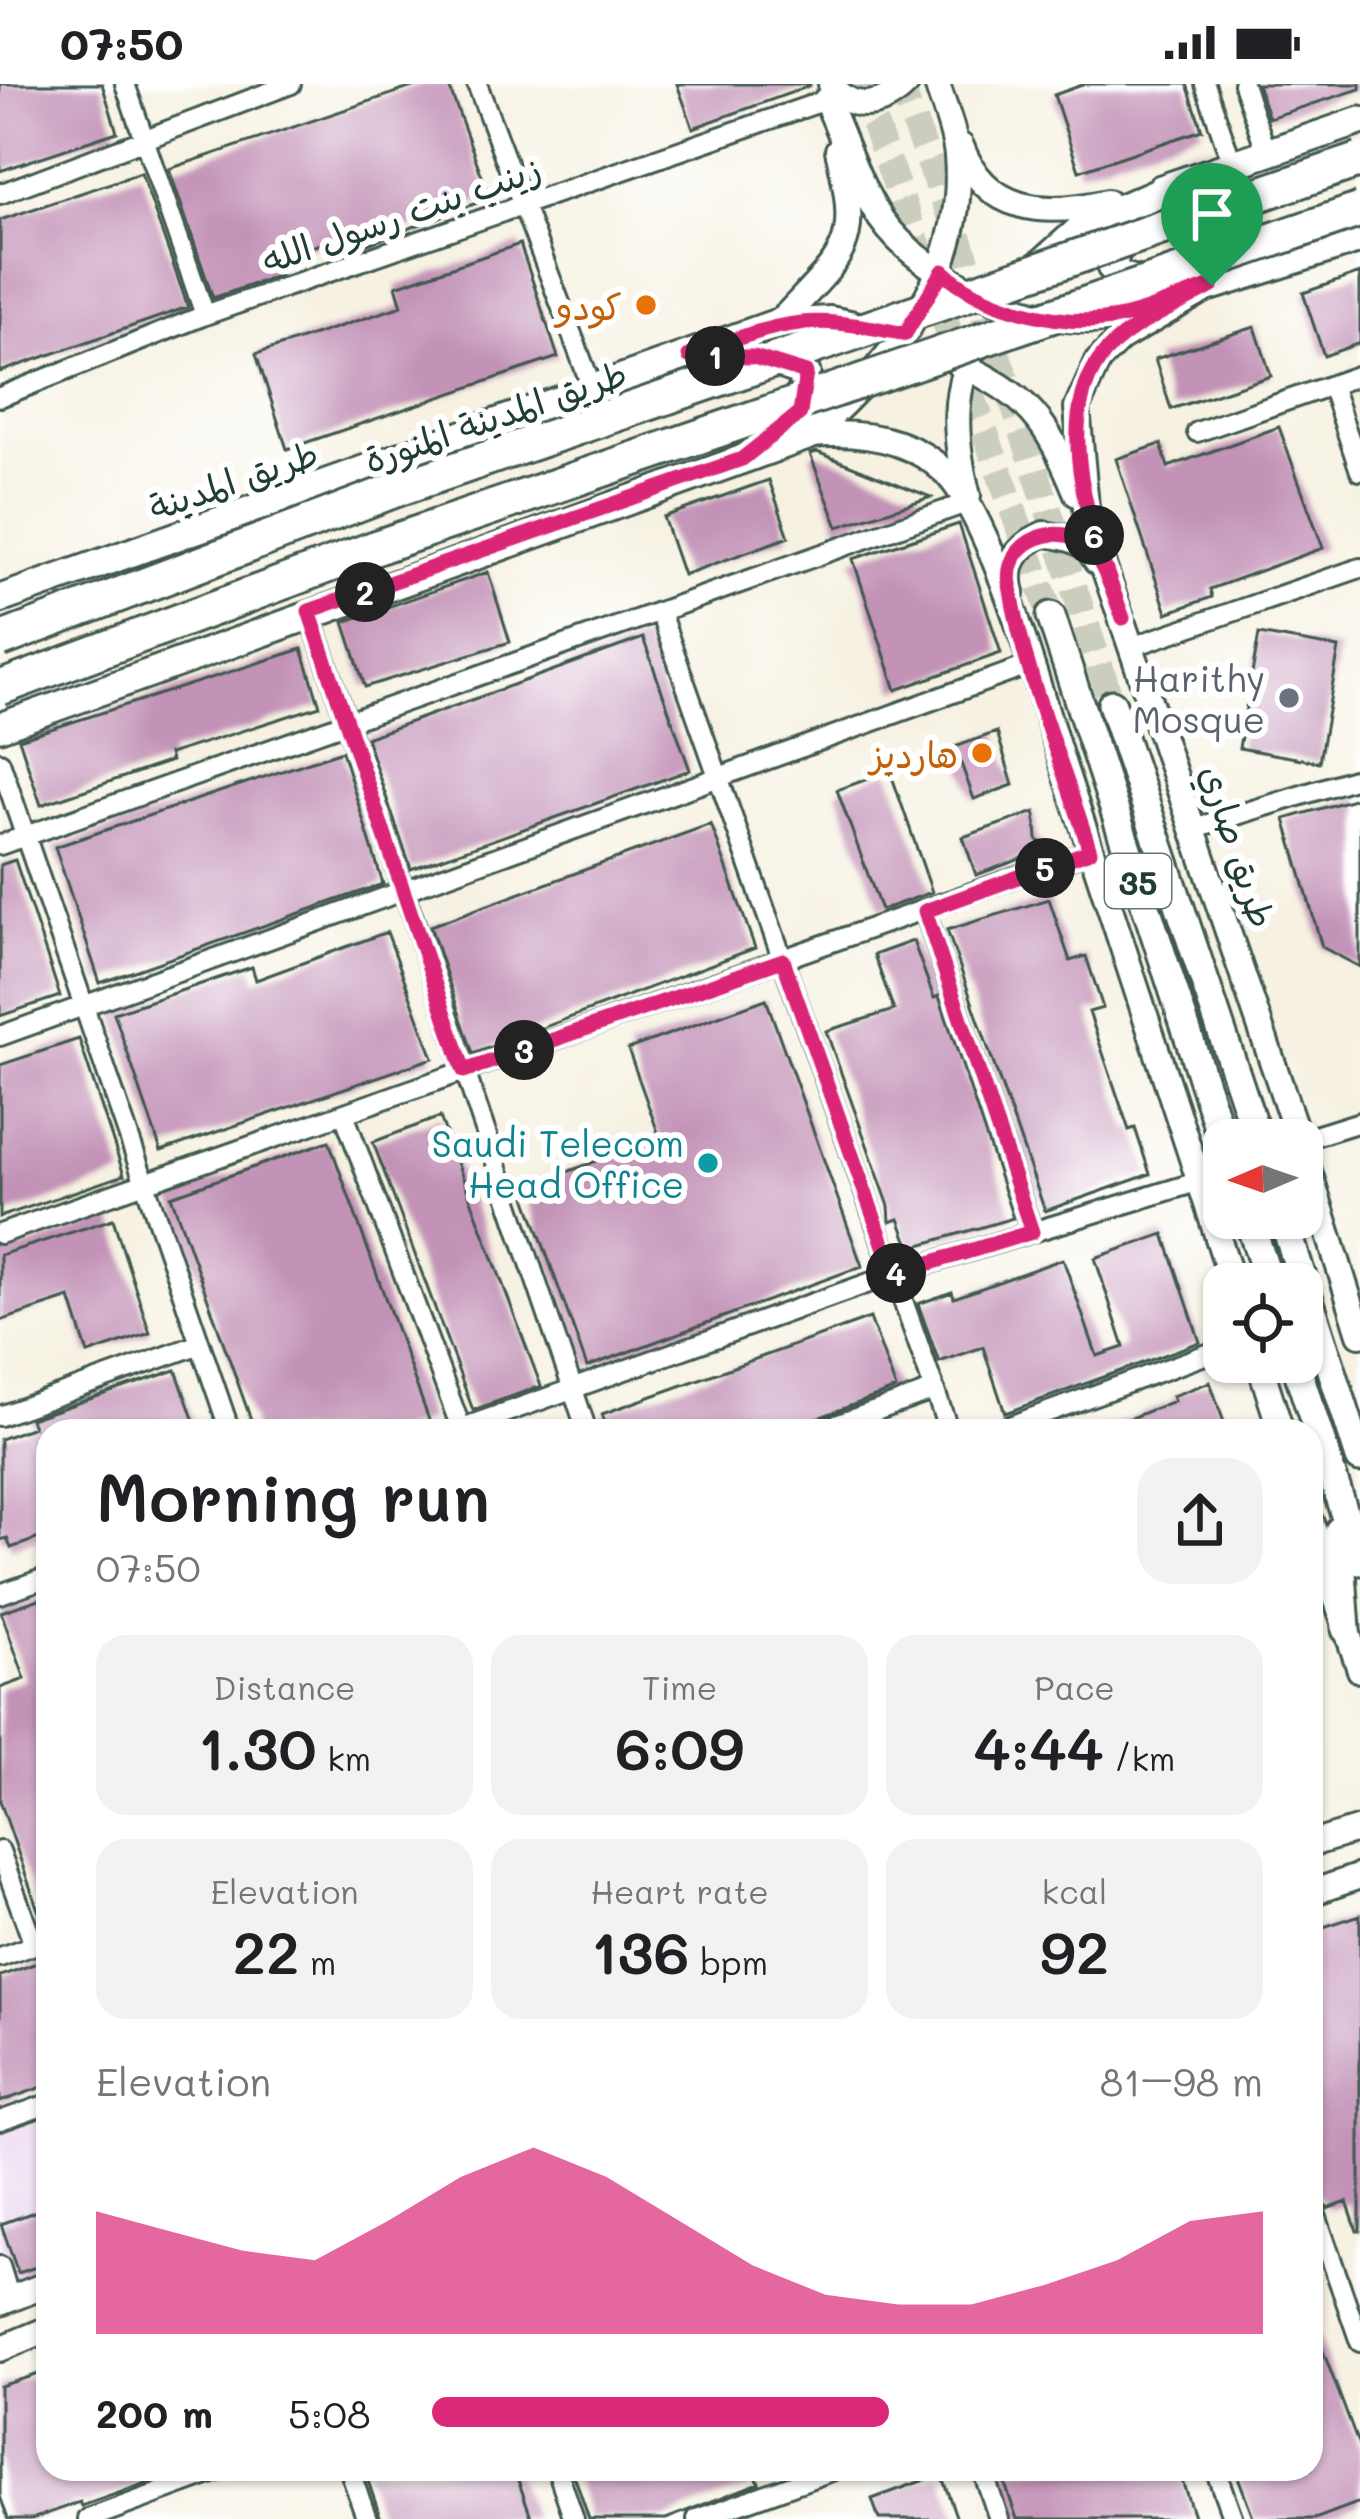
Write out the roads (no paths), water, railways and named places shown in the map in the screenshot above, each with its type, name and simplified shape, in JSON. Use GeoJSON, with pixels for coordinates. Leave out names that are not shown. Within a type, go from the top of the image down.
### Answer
{"type":"FeatureCollection","features":[{"type":"Feature","properties":{"kind":"highway","name":"طريق المدينة المنورة"},"geometry":{"type":"LineString","coordinates":[[0,640],[395,490],[1360,160]]}},
{"type":"Feature","properties":{"kind":"highway"},"geometry":{"type":"LineString","coordinates":[[0,688],[383,545],[1360,210]]}},
{"type":"Feature","properties":{"kind":"main road"},"geometry":{"type":"LineString","coordinates":[[826,89],[863,105],[891,99],[906,84]]}},
{"type":"Feature","properties":{"kind":"main road"},"geometry":{"type":"LineString","coordinates":[[938,84],[969,167],[991,189],[1026,207],[1059,213],[1169,186]]}},
{"type":"Feature","properties":{"kind":"main road"},"geometry":{"type":"LineString","coordinates":[[810,435],[866,384],[905,334],[943,271],[958,199],[957,152],[938,84]]}},
{"type":"Feature","properties":{"kind":"main road"},"geometry":{"type":"LineString","coordinates":[[826,89],[881,218],[956,284],[1001,303],[1106,320],[1360,239]]}},
{"type":"Feature","properties":{"kind":"main road"},"geometry":{"type":"LineString","coordinates":[[780,322],[844,252],[848,188],[826,89]]}},
{"type":"Feature","properties":{"kind":"main road"},"geometry":{"type":"LineString","coordinates":[[1226,1263],[1030,665],[969,502],[955,442],[966,367],[1001,303],[1052,248],[1086,222],[1169,186],[1360,121]]}},
{"type":"Feature","properties":{"kind":"main road"},"geometry":{"type":"LineString","coordinates":[[1169,186],[1125,229],[1111,267],[1124,277],[1201,289]]}},
{"type":"Feature","properties":{"kind":"main road","name":"طريق صاري"},"geometry":{"type":"LineString","coordinates":[[1201,289],[1120,340],[1098,361],[1077,408],[1088,518],[1293,1119]]}},
{"type":"Feature","properties":{"kind":"main road","name":"طريق المدينة"},"geometry":{"type":"LineString","coordinates":[[0,599],[780,322],[830,319],[905,334],[991,377],[1051,432],[1088,518]]}},
{"type":"Feature","properties":{"kind":"main road"},"geometry":{"type":"LineString","coordinates":[[689,356],[754,357],[806,373],[800,413],[742,459]]}},
{"type":"Feature","properties":{"kind":"main road"},"geometry":{"type":"LineString","coordinates":[[0,727],[309,611],[810,435],[858,431],[903,447],[943,470],[969,502]]}},
{"type":"Feature","properties":{"kind":"main road"},"geometry":{"type":"LineString","coordinates":[[1030,665],[1009,581],[1016,552],[1030,541],[1045,534],[1090,549],[1123,618]]}},
{"type":"Feature","properties":{"kind":"main road","name":"35"},"geometry":{"type":"LineString","coordinates":[[1052,616],[1216,1119]]}},
{"type":"Feature","properties":{"kind":"main road","name":"طريق صاري"},"geometry":{"type":"LineString","coordinates":[[1112,704],[1251,1119]]}},
{"type":"Feature","properties":{"kind":"main road","name":"طريق صاري"},"geometry":{"type":"LineString","coordinates":[[1323,1214],[1360,1334]]}},
{"type":"Feature","properties":{"kind":"main road"},"geometry":{"type":"LineString","coordinates":[[1290,1239],[1360,1458]]}},
{"type":"Feature","properties":{"kind":"main road"},"geometry":{"type":"LineString","coordinates":[[1266,1383],[1277,1419]]}},
{"type":"Feature","properties":{"kind":"main road"},"geometry":{"type":"LineString","coordinates":[[1302,1383],[1314,1419]]}},
{"type":"Feature","properties":{"kind":"main road"},"geometry":{"type":"LineString","coordinates":[[1323,1448],[1360,1561]]}},
{"type":"Feature","properties":{"kind":"main road"},"geometry":{"type":"LineString","coordinates":[[1335,1485],[1346,1629]]}},
{"type":"Feature","properties":{"kind":"main road"},"geometry":{"type":"LineString","coordinates":[[1323,1559],[1360,1670]]}},
{"type":"Feature","properties":{"kind":"main road"},"geometry":{"type":"LineString","coordinates":[[1323,1840],[1360,1828]]}},
{"type":"Feature","properties":{"kind":"main road"},"geometry":{"type":"LineString","coordinates":[[1323,1889],[1360,1876]]}},
{"type":"Feature","properties":{"kind":"main road"},"geometry":{"type":"LineString","coordinates":[[5,2301],[36,2289]]}},
{"type":"Feature","properties":{"kind":"main road"},"geometry":{"type":"LineString","coordinates":[[0,2349],[36,2334]]}},
{"type":"Feature","properties":{"kind":"street"},"geometry":{"type":"LineString","coordinates":[[125,84],[205,315]]}},
{"type":"Feature","properties":{"kind":"street"},"geometry":{"type":"LineString","coordinates":[[0,194],[143,136],[291,84]]}},
{"type":"Feature","properties":{"kind":"street"},"geometry":{"type":"LineString","coordinates":[[477,84],[593,390]]}},
{"type":"Feature","properties":{"kind":"street"},"geometry":{"type":"LineString","coordinates":[[1205,84],[1232,164]]}},
{"type":"Feature","properties":{"kind":"street"},"geometry":{"type":"LineString","coordinates":[[1243,84],[1267,152]]}},
{"type":"Feature","properties":{"kind":"street","name":"زينب بنت رسول الله"},"geometry":{"type":"LineString","coordinates":[[0,398],[205,315],[520,206],[826,89]]}},
{"type":"Feature","properties":{"kind":"street"},"geometry":{"type":"LineString","coordinates":[[1197,432],[1360,375]]}},
{"type":"Feature","properties":{"kind":"street"},"geometry":{"type":"LineString","coordinates":[[1331,385],[1360,471]]}},
{"type":"Feature","properties":{"kind":"street"},"geometry":{"type":"LineString","coordinates":[[0,845],[969,502]]}},
{"type":"Feature","properties":{"kind":"street"},"geometry":{"type":"LineString","coordinates":[[1134,646],[1360,568]]}},
{"type":"Feature","properties":{"kind":"street"},"geometry":{"type":"LineString","coordinates":[[309,611],[583,1419]]}},
{"type":"Feature","properties":{"kind":"street"},"geometry":{"type":"LineString","coordinates":[[660,612],[945,1419]]}},
{"type":"Feature","properties":{"kind":"street"},"geometry":{"type":"LineString","coordinates":[[0,1036],[1030,665]]}},
{"type":"Feature","properties":{"kind":"street"},"geometry":{"type":"LineString","coordinates":[[0,762],[226,1419]]}},
{"type":"Feature","properties":{"kind":"street"},"geometry":{"type":"LineString","coordinates":[[1195,827],[1360,777]]}},
{"type":"Feature","properties":{"kind":"street"},"geometry":{"type":"LineString","coordinates":[[0,1234],[1090,851]]}},
{"type":"Feature","properties":{"kind":"street"},"geometry":{"type":"LineString","coordinates":[[925,911],[1032,1232]]}},
{"type":"Feature","properties":{"kind":"street"},"geometry":{"type":"LineString","coordinates":[[344,1114],[454,1419]]}},
{"type":"Feature","properties":{"kind":"street"},"geometry":{"type":"LineString","coordinates":[[1323,1135],[1360,1122]]}},
{"type":"Feature","properties":{"kind":"street"},"geometry":{"type":"LineString","coordinates":[[488,1419],[894,1274],[1200,1180]]}},
{"type":"Feature","properties":{"kind":"street"},"geometry":{"type":"LineString","coordinates":[[0,1416],[200,1344]]}},
{"type":"Feature","properties":{"kind":"street"},"geometry":{"type":"LineString","coordinates":[[1029,1419],[1203,1356]]}},
{"type":"Feature","properties":{"kind":"street"},"geometry":{"type":"LineString","coordinates":[[853,1419],[935,1390]]}},
{"type":"Feature","properties":{"kind":"street"},"geometry":{"type":"LineString","coordinates":[[0,1594],[36,1581]]}},
{"type":"Feature","properties":{"kind":"street"},"geometry":{"type":"LineString","coordinates":[[0,1851],[36,1931]]}},
{"type":"Feature","properties":{"kind":"street"},"geometry":{"type":"LineString","coordinates":[[0,1957],[36,1944]]}},
{"type":"Feature","properties":{"kind":"street"},"geometry":{"type":"LineString","coordinates":[[0,2121],[36,2108]]}},
{"type":"Feature","properties":{"kind":"street"},"geometry":{"type":"LineString","coordinates":[[1323,2236],[1360,2342]]}},
{"type":"Feature","properties":{"kind":"street"},"geometry":{"type":"LineString","coordinates":[[0,2266],[5,2301]]}},
{"type":"Feature","properties":{"kind":"street"},"geometry":{"type":"LineString","coordinates":[[100,2517],[193,2481]]}},
{"type":"Feature","properties":{"kind":"street"},"geometry":{"type":"LineString","coordinates":[[353,2481],[367,2519]]}},
{"type":"Feature","properties":{"kind":"street"},"geometry":{"type":"LineString","coordinates":[[561,2481],[574,2519]]}},
{"type":"Feature","properties":{"kind":"street"},"geometry":{"type":"LineString","coordinates":[[697,2519],[782,2481]]}},
{"type":"Feature","properties":{"kind":"street"},"geometry":{"type":"LineString","coordinates":[[986,2481],[999,2519]]}},
{"type":"Feature","properties":{"kind":"street"},"geometry":{"type":"LineString","coordinates":[[1219,2481],[1233,2519]]}},
{"type":"Feature","properties":{"kind":"tunnel"},"geometry":{"type":"LineString","coordinates":[[860,84],[1051,616]]}},
{"type":"Feature","properties":{"kind":"tunnel"},"geometry":{"type":"LineString","coordinates":[[899,84],[960,241],[1112,704]]}},
{"type":"Feature","properties":{"kind":"place","name":"كودو"},"geometry":{"type":"Point","coordinates":[646,305]}},
{"type":"Feature","properties":{"kind":"place","name":"Harithy Mosque"},"geometry":{"type":"Point","coordinates":[1289,698]}},
{"type":"Feature","properties":{"kind":"place","name":"هارديز"},"geometry":{"type":"Point","coordinates":[982,753]}},
{"type":"Feature","properties":{"kind":"place","name":"Saudi Telecom Head Office"},"geometry":{"type":"Point","coordinates":[708,1163]}}]}
